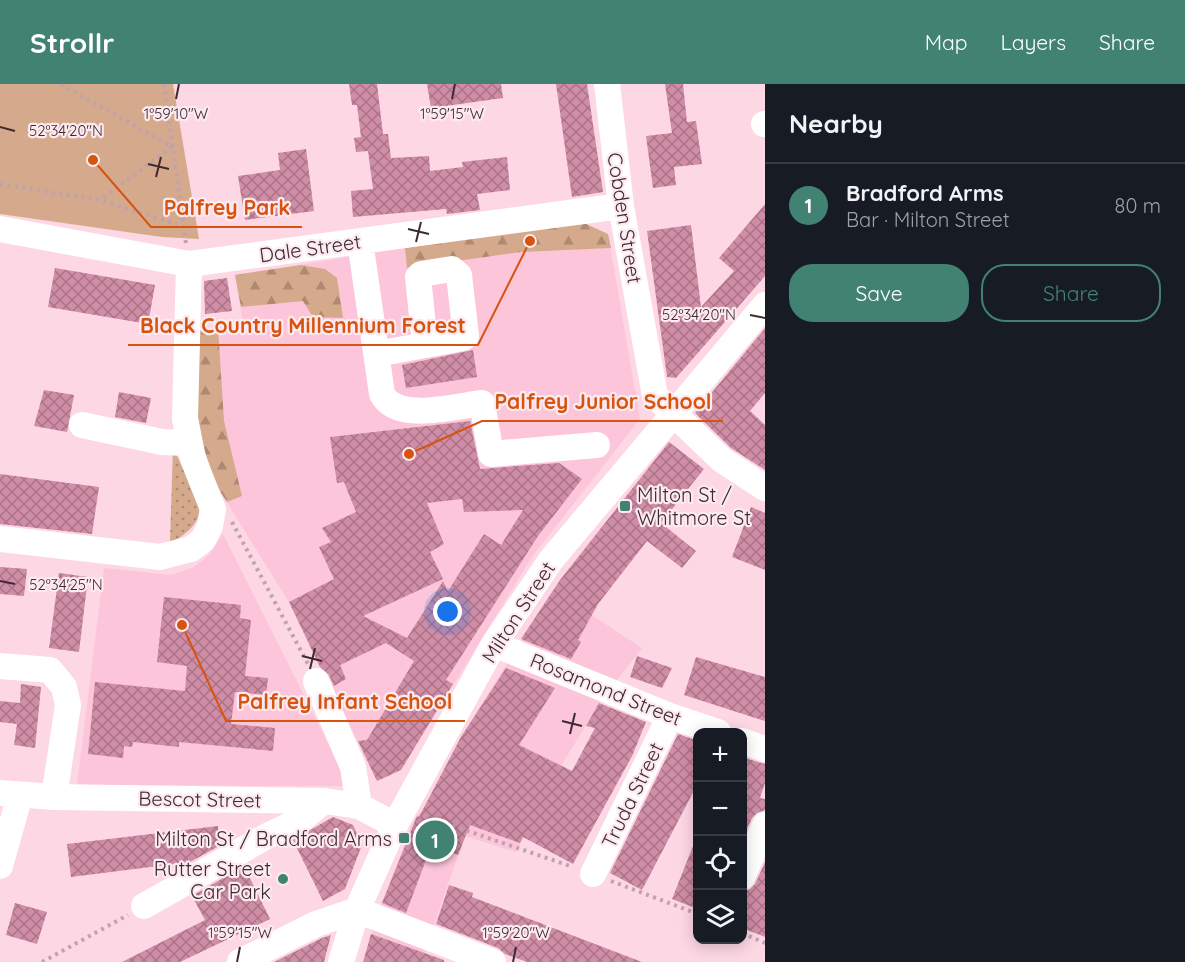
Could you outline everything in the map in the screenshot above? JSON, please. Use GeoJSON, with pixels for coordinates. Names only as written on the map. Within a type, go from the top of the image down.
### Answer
{"type":"FeatureCollection","features":[{"type":"Feature","properties":{"kind":"street","name":"Cobden Street"},"geometry":{"type":"LineString","coordinates":[[607,84],[621,206],[655,396],[722,460],[765,488]]}},
{"type":"Feature","properties":{"kind":"street","name":"Dale Street"},"geometry":{"type":"LineString","coordinates":[[0,229],[189,264],[621,206]]}},
{"type":"Feature","properties":{"kind":"street"},"geometry":{"type":"LineString","coordinates":[[360,241],[382,394],[396,409],[410,411],[482,403],[491,454],[597,445]]}},
{"type":"Feature","properties":{"kind":"street"},"geometry":{"type":"LineString","coordinates":[[0,539],[160,557],[191,549],[203,540],[212,517],[189,443],[185,418],[189,264]]}},
{"type":"Feature","properties":{"kind":"street","name":"Milton Street"},"geometry":{"type":"LineString","coordinates":[[341,962],[357,910],[399,817],[495,644],[550,560],[765,305]]}},
{"type":"Feature","properties":{"kind":"street"},"geometry":{"type":"LineString","coordinates":[[377,354],[425,345]]}},
{"type":"Feature","properties":{"kind":"street"},"geometry":{"type":"LineString","coordinates":[[82,425],[162,442],[189,443]]}},
{"type":"Feature","properties":{"kind":"street","name":"Rosamond Street"},"geometry":{"type":"LineString","coordinates":[[495,644],[670,716],[706,728]]}},
{"type":"Feature","properties":{"kind":"street"},"geometry":{"type":"LineString","coordinates":[[0,666],[50,670],[64,687],[68,705],[54,797]]}},
{"type":"Feature","properties":{"kind":"street"},"geometry":{"type":"LineString","coordinates":[[316,681],[353,767],[359,806]]}},
{"type":"Feature","properties":{"kind":"street","name":"Truda Street"},"geometry":{"type":"LineString","coordinates":[[593,874],[670,716]]}},
{"type":"Feature","properties":{"kind":"street"},"geometry":{"type":"LineString","coordinates":[[747,743],[765,749]]}},
{"type":"Feature","properties":{"kind":"street"},"geometry":{"type":"LineString","coordinates":[[0,866],[10,794]]}},
{"type":"Feature","properties":{"kind":"street","name":"Bescot Street"},"geometry":{"type":"LineString","coordinates":[[10,794],[54,797],[324,801],[359,806],[399,817]]}},
{"type":"Feature","properties":{"kind":"street"},"geometry":{"type":"LineString","coordinates":[[144,906],[260,844],[299,821],[324,801]]}},
{"type":"Feature","properties":{"kind":"street"},"geometry":{"type":"LineString","coordinates":[[747,866],[765,825]]}},
{"type":"Feature","properties":{"kind":"street"},"geometry":{"type":"LineString","coordinates":[[240,962],[298,923],[357,910],[494,962]]}},
{"type":"Feature","properties":{"kind":"path"},"geometry":{"type":"LineString","coordinates":[[61,84],[172,147]]}},
{"type":"Feature","properties":{"kind":"path"},"geometry":{"type":"LineString","coordinates":[[164,84],[189,264]]}},
{"type":"Feature","properties":{"kind":"path"},"geometry":{"type":"LineString","coordinates":[[100,200],[172,147]]}},
{"type":"Feature","properties":{"kind":"path"},"geometry":{"type":"LineString","coordinates":[[0,184],[100,200],[182,226]]}},
{"type":"Feature","properties":{"kind":"path"},"geometry":{"type":"LineString","coordinates":[[212,517],[227,513],[316,681]]}},
{"type":"Feature","properties":{"kind":"path"},"geometry":{"type":"LineString","coordinates":[[399,817],[593,874],[693,912]]}},
{"type":"Feature","properties":{"kind":"path"},"geometry":{"type":"LineString","coordinates":[[42,962],[144,906]]}},
{"type":"Feature","properties":{"kind":"path"},"geometry":{"type":"LineString","coordinates":[[747,935],[765,943]]}},
{"type":"Feature","properties":{"kind":"shaded area"},"geometry":{"type":"Polygon","coordinates":[[[608,234],[640,419],[532,557],[401,770],[377,781],[289,602],[216,485],[198,331],[243,324],[235,275],[405,248],[608,234]]]}},
{"type":"Feature","properties":{"kind":"shaded area"},"geometry":{"type":"Polygon","coordinates":[[[223,534],[348,783],[343,786],[77,785],[104,568],[172,575],[194,567],[208,556],[223,534]]]}},
{"type":"Feature","properties":{"kind":"shaded area"},"geometry":{"type":"Polygon","coordinates":[[[553,590],[642,648],[600,702],[561,766],[516,852],[465,836],[421,962],[363,962],[380,907],[416,816],[423,809],[461,737],[553,590]]]}},
{"type":"Feature","properties":{"kind":"green space"},"geometry":{"type":"Polygon","coordinates":[[[0,84],[173,84],[199,239],[162,237],[0,214],[0,84]]]}},
{"type":"Feature","properties":{"kind":"green space"},"geometry":{"type":"Polygon","coordinates":[[[582,222],[608,234],[611,248],[521,252],[407,268],[405,248],[582,222]]]}},
{"type":"Feature","properties":{"kind":"green space"},"geometry":{"type":"Polygon","coordinates":[[[301,265],[325,269],[337,278],[343,318],[313,317],[303,301],[241,307],[235,275],[301,265]]]}},
{"type":"Feature","properties":{"kind":"green space"},"geometry":{"type":"Polygon","coordinates":[[[218,328],[224,421],[242,496],[227,502],[216,485],[196,424],[198,331],[218,328]]]}},
{"type":"Feature","properties":{"kind":"green space"},"geometry":{"type":"Polygon","coordinates":[[[173,448],[194,489],[199,511],[195,522],[186,533],[170,543],[173,448]]]}},
{"type":"Feature","properties":{"kind":"building"},"geometry":{"type":"Polygon","coordinates":[[[349,84],[377,84],[383,134],[388,134],[391,158],[429,156],[430,171],[463,167],[462,162],[507,157],[510,190],[477,194],[480,210],[447,214],[446,209],[353,217],[351,191],[373,189],[368,151],[356,152],[354,138],[361,137],[357,105],[352,105],[349,84]]]}},
{"type":"Feature","properties":{"kind":"building"},"geometry":{"type":"Polygon","coordinates":[[[427,84],[501,84],[503,98],[431,108],[427,84]]]}},
{"type":"Feature","properties":{"kind":"building"},"geometry":{"type":"Polygon","coordinates":[[[556,84],[587,84],[603,192],[572,197],[556,84]]]}},
{"type":"Feature","properties":{"kind":"building"},"geometry":{"type":"Polygon","coordinates":[[[665,84],[683,84],[687,122],[696,121],[702,164],[674,167],[676,185],[653,188],[646,136],[672,133],[665,84]]]}},
{"type":"Feature","properties":{"kind":"building"},"geometry":{"type":"Polygon","coordinates":[[[306,149],[314,211],[245,220],[238,176],[280,170],[278,153],[306,149]]]}},
{"type":"Feature","properties":{"kind":"building"},"geometry":{"type":"Polygon","coordinates":[[[765,204],[765,276],[676,378],[667,377],[647,231],[691,225],[701,307],[734,271],[719,258],[765,204]]]}},
{"type":"Feature","properties":{"kind":"building"},"geometry":{"type":"Polygon","coordinates":[[[55,268],[155,285],[148,324],[48,307],[55,268]]]}},
{"type":"Feature","properties":{"kind":"building"},"geometry":{"type":"Polygon","coordinates":[[[227,278],[232,311],[205,314],[204,281],[227,278]]]}},
{"type":"Feature","properties":{"kind":"building"},"geometry":{"type":"Polygon","coordinates":[[[765,328],[765,393],[750,411],[765,425],[765,470],[731,448],[695,413],[765,328]]]}},
{"type":"Feature","properties":{"kind":"building"},"geometry":{"type":"Polygon","coordinates":[[[473,350],[477,377],[406,388],[402,365],[473,350]]]}},
{"type":"Feature","properties":{"kind":"building"},"geometry":{"type":"Polygon","coordinates":[[[44,390],[74,395],[67,432],[34,426],[44,390]]]}},
{"type":"Feature","properties":{"kind":"building"},"geometry":{"type":"Polygon","coordinates":[[[119,392],[151,398],[146,423],[115,417],[119,392]]]}},
{"type":"Feature","properties":{"kind":"building"},"geometry":{"type":"Polygon","coordinates":[[[470,421],[480,469],[559,463],[582,479],[538,536],[446,680],[453,684],[401,770],[377,781],[358,741],[367,740],[414,661],[386,643],[340,665],[346,679],[334,686],[329,675],[320,667],[289,602],[334,579],[319,547],[331,542],[322,528],[356,512],[344,482],[337,483],[330,437],[470,421]],[[462,499],[427,503],[444,544],[430,552],[443,579],[363,616],[407,638],[443,581],[448,591],[484,534],[501,545],[523,510],[464,512],[462,499]]]}},
{"type":"Feature","properties":{"kind":"building"},"geometry":{"type":"Polygon","coordinates":[[[669,442],[704,469],[661,523],[696,551],[682,568],[647,541],[598,604],[578,640],[581,642],[571,659],[521,639],[560,580],[669,442]]]}},
{"type":"Feature","properties":{"kind":"building"},"geometry":{"type":"Polygon","coordinates":[[[0,474],[99,487],[92,534],[0,524],[0,474]]]}},
{"type":"Feature","properties":{"kind":"building"},"geometry":{"type":"Polygon","coordinates":[[[751,507],[765,513],[765,570],[732,557],[751,507]]]}},
{"type":"Feature","properties":{"kind":"building"},"geometry":{"type":"Polygon","coordinates":[[[0,567],[27,569],[24,596],[0,594],[0,567]]]}},
{"type":"Feature","properties":{"kind":"building"},"geometry":{"type":"Polygon","coordinates":[[[59,573],[88,577],[79,652],[49,648],[59,573]]]}},
{"type":"Feature","properties":{"kind":"building"},"geometry":{"type":"Polygon","coordinates":[[[164,597],[241,605],[240,618],[251,620],[245,676],[268,678],[266,695],[235,692],[231,724],[275,728],[273,751],[179,742],[179,747],[133,742],[132,747],[124,746],[123,758],[88,754],[95,682],[185,691],[187,666],[157,662],[164,597]]]}},
{"type":"Feature","properties":{"kind":"building"},"geometry":{"type":"Polygon","coordinates":[[[637,656],[672,668],[662,688],[630,677],[637,656]]]}},
{"type":"Feature","properties":{"kind":"building"},"geometry":{"type":"Polygon","coordinates":[[[696,657],[765,677],[765,721],[684,695],[696,657]]]}},
{"type":"Feature","properties":{"kind":"building"},"geometry":{"type":"Polygon","coordinates":[[[506,668],[555,688],[519,745],[572,771],[595,728],[586,726],[599,703],[646,722],[632,756],[573,864],[523,837],[520,843],[470,825],[458,855],[432,844],[406,913],[382,903],[417,816],[419,817],[461,737],[506,668]]]}},
{"type":"Feature","properties":{"kind":"building"},"geometry":{"type":"Polygon","coordinates":[[[21,684],[41,687],[35,748],[14,745],[17,724],[0,722],[0,701],[20,703],[21,684]]]}},
{"type":"Feature","properties":{"kind":"building"},"geometry":{"type":"Polygon","coordinates":[[[678,734],[693,739],[693,793],[642,890],[610,873],[678,734]]]}},
{"type":"Feature","properties":{"kind":"building"},"geometry":{"type":"Polygon","coordinates":[[[747,759],[765,764],[765,783],[760,798],[765,799],[765,810],[752,818],[747,828],[747,759]]]}},
{"type":"Feature","properties":{"kind":"building"},"geometry":{"type":"Polygon","coordinates":[[[333,817],[353,825],[362,845],[345,889],[323,901],[293,840],[333,817]]]}},
{"type":"Feature","properties":{"kind":"building"},"geometry":{"type":"Polygon","coordinates":[[[218,826],[219,846],[190,862],[71,877],[67,844],[218,826]]]}},
{"type":"Feature","properties":{"kind":"building"},"geometry":{"type":"Polygon","coordinates":[[[693,846],[693,907],[672,899],[693,846]]]}},
{"type":"Feature","properties":{"kind":"building"},"geometry":{"type":"Polygon","coordinates":[[[765,862],[765,937],[747,930],[747,890],[755,884],[765,862]]]}},
{"type":"Feature","properties":{"kind":"building"},"geometry":{"type":"Polygon","coordinates":[[[244,866],[270,919],[180,962],[122,962],[205,920],[192,896],[244,866]]]}},
{"type":"Feature","properties":{"kind":"building"},"geometry":{"type":"Polygon","coordinates":[[[449,885],[473,893],[472,897],[642,962],[527,962],[505,954],[498,948],[436,924],[449,885]]]}},
{"type":"Feature","properties":{"kind":"building"},"geometry":{"type":"Polygon","coordinates":[[[15,903],[47,912],[37,944],[6,935],[15,903]]]}},
{"type":"Feature","properties":{"kind":"building"},"geometry":{"type":"Polygon","coordinates":[[[371,934],[444,960],[444,962],[363,962],[371,934]]]}},
{"type":"Feature","properties":{"kind":"building"},"geometry":{"type":"Polygon","coordinates":[[[331,935],[324,962],[274,962],[322,938],[331,935]]]}},
{"type":"Feature","properties":{"kind":"place","name":"Palfrey Park"},"geometry":{"type":"Point","coordinates":[93,160]}},
{"type":"Feature","properties":{"kind":"place","name":"Black Country Millennium Forest"},"geometry":{"type":"Point","coordinates":[530,241]}},
{"type":"Feature","properties":{"kind":"place","name":"Palfrey Junior School"},"geometry":{"type":"Point","coordinates":[409,454]}},
{"type":"Feature","properties":{"kind":"place","name":"Milton St / Whitmore St"},"geometry":{"type":"Point","coordinates":[625,506]}},
{"type":"Feature","properties":{"kind":"place","name":"Palfrey Infant School"},"geometry":{"type":"Point","coordinates":[182,625]}},
{"type":"Feature","properties":{"kind":"place","name":"Milton St / Bradford Arms"},"geometry":{"type":"Point","coordinates":[404,838]}},
{"type":"Feature","properties":{"kind":"place","name":"Bradford Arms"},"geometry":{"type":"Point","coordinates":[435,840]}},
{"type":"Feature","properties":{"kind":"place","name":"Rutter Street Car Park"},"geometry":{"type":"Point","coordinates":[283,879]}}]}
